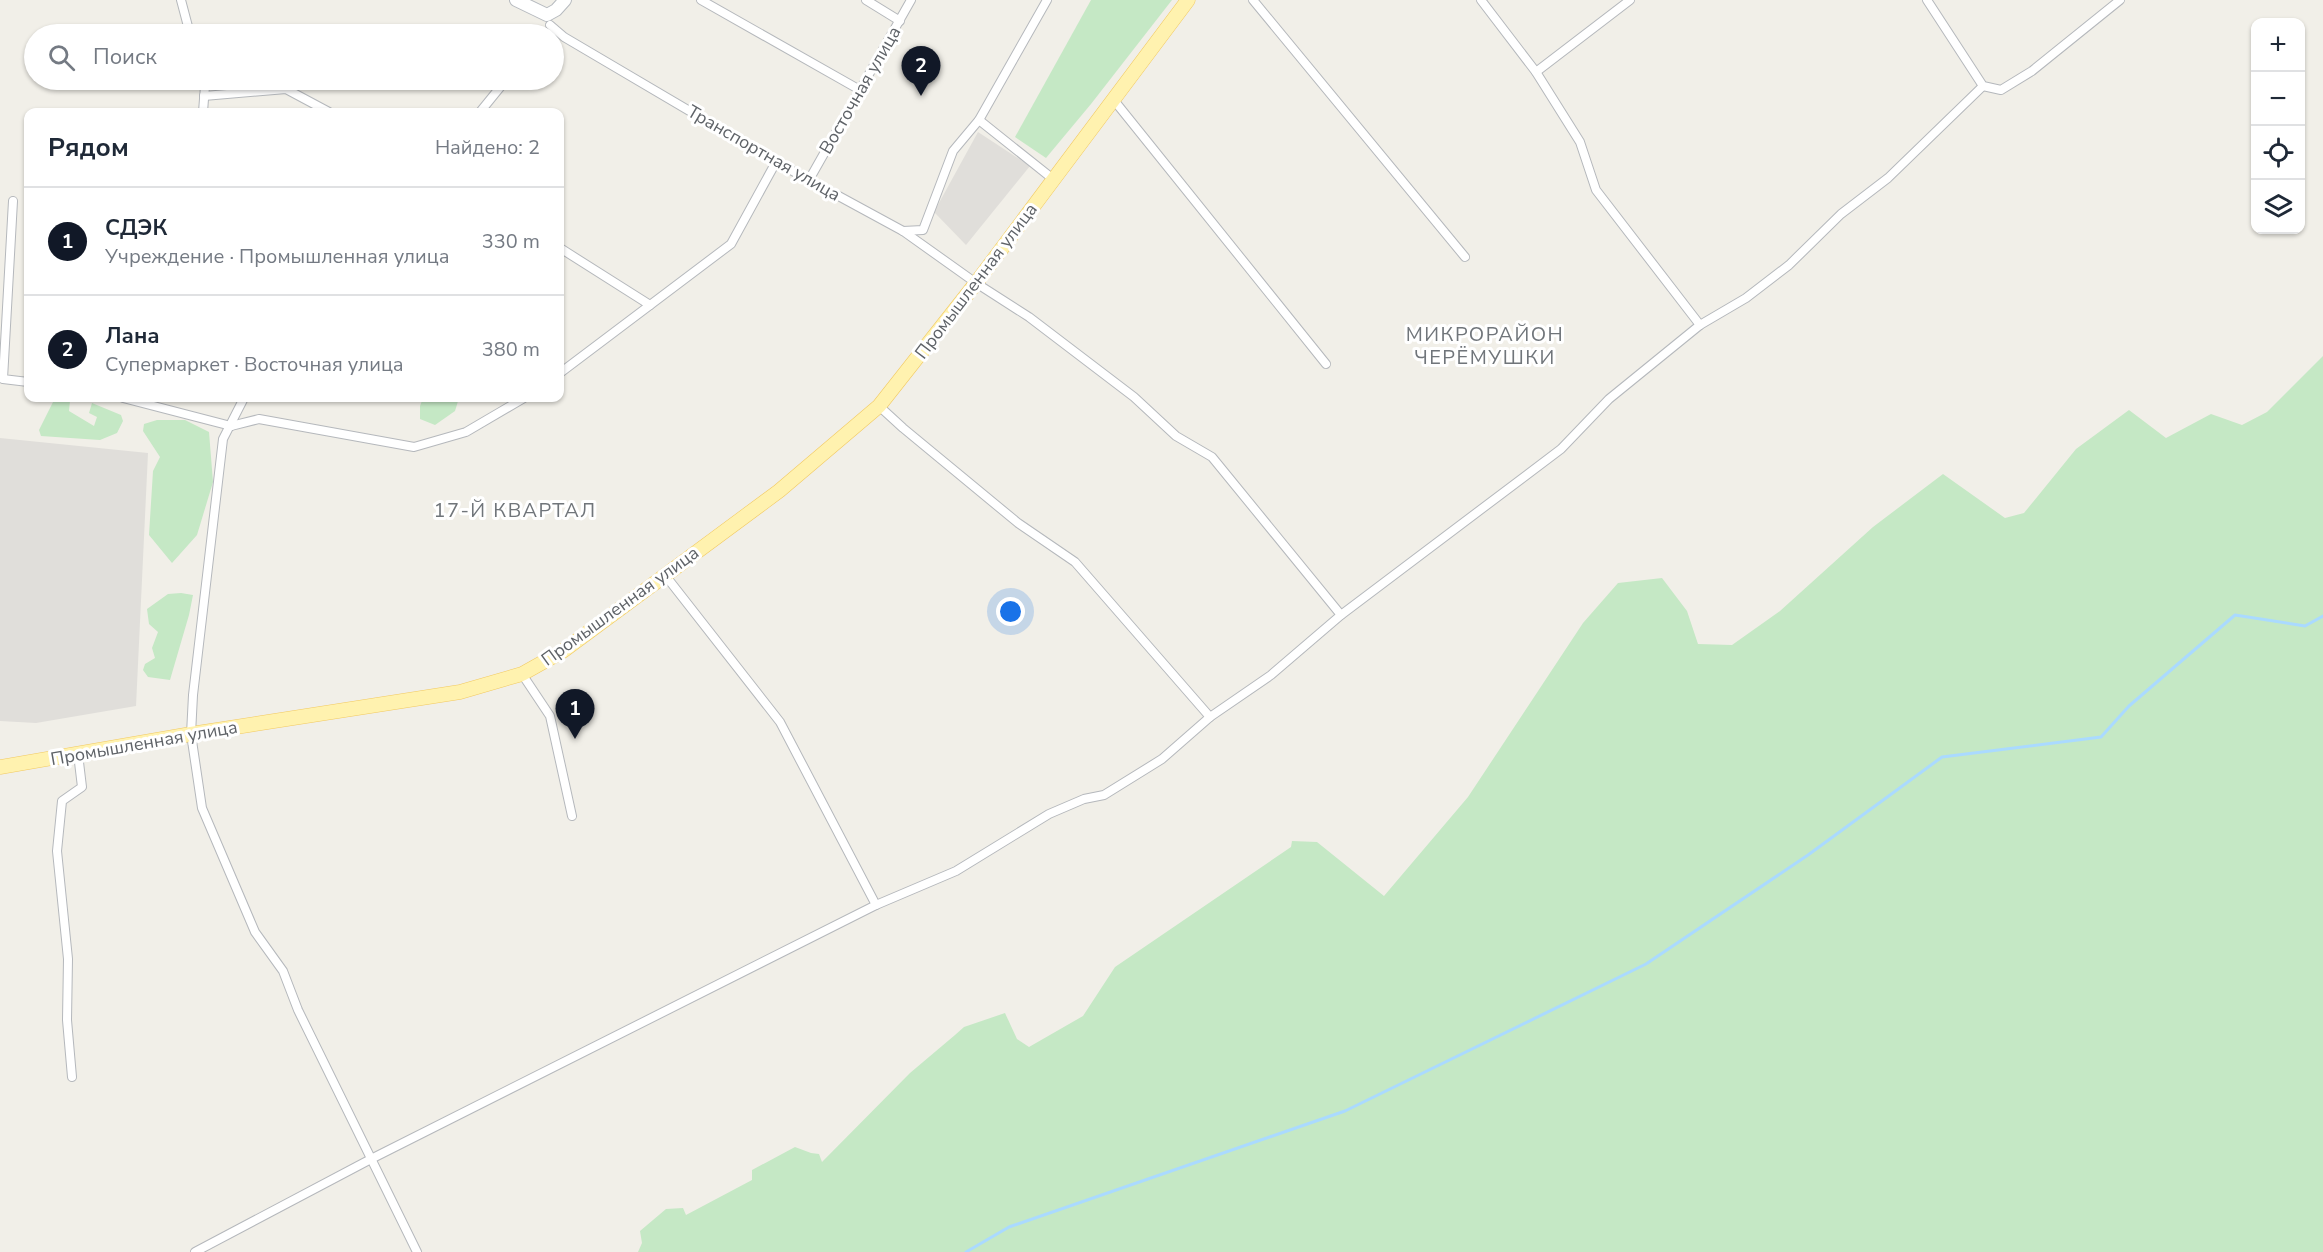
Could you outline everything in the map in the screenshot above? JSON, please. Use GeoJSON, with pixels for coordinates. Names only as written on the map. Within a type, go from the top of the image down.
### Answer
{"type":"FeatureCollection","features":[{"type":"Feature","properties":{"kind":"main road","name":"Промышленная улица"},"geometry":{"type":"LineString","coordinates":[[0,767],[460,692],[522,674],[575,643],[779,491],[879,406],[976,283],[1188,0]]}},
{"type":"Feature","properties":{"kind":"street"},"geometry":{"type":"LineString","coordinates":[[180,0],[187,24]]}},
{"type":"Feature","properties":{"kind":"street","name":"Транспортная улица"},"geometry":{"type":"LineString","coordinates":[[516,0],[553,24]]}},
{"type":"Feature","properties":{"kind":"street"},"geometry":{"type":"LineString","coordinates":[[547,24],[565,0]]}},
{"type":"Feature","properties":{"kind":"street"},"geometry":{"type":"LineString","coordinates":[[701,0],[860,90]]}},
{"type":"Feature","properties":{"kind":"street"},"geometry":{"type":"LineString","coordinates":[[866,0],[900,21]]}},
{"type":"Feature","properties":{"kind":"street","name":"Восточная улица"},"geometry":{"type":"LineString","coordinates":[[809,180],[911,0]]}},
{"type":"Feature","properties":{"kind":"street"},"geometry":{"type":"LineString","coordinates":[[903,231],[923,230],[953,151],[979,120],[1047,0]]}},
{"type":"Feature","properties":{"kind":"street"},"geometry":{"type":"LineString","coordinates":[[1253,0],[1465,257]]}},
{"type":"Feature","properties":{"kind":"street"},"geometry":{"type":"LineString","coordinates":[[1481,0],[1536,72],[1580,142],[1596,190],[1700,325]]}},
{"type":"Feature","properties":{"kind":"street"},"geometry":{"type":"LineString","coordinates":[[1536,72],[1630,0]]}},
{"type":"Feature","properties":{"kind":"street"},"geometry":{"type":"LineString","coordinates":[[1927,0],[1983,86],[2001,90],[2032,71],[2120,0]]}},
{"type":"Feature","properties":{"kind":"street","name":"Транспортная улица"},"geometry":{"type":"LineString","coordinates":[[564,37],[776,162],[903,231],[976,283],[1029,316],[1126,390],[1176,436],[1212,457],[1341,615]]}},
{"type":"Feature","properties":{"kind":"street"},"geometry":{"type":"LineString","coordinates":[[195,1252],[371,1158],[876,905],[956,871],[1049,814],[1084,799],[1104,795],[1162,759],[1210,717],[1271,675],[1341,615],[1561,449],[1610,399],[1700,325],[1746,298],[1789,266],[1841,214],[1888,178],[1983,86]]}},
{"type":"Feature","properties":{"kind":"street"},"geometry":{"type":"LineString","coordinates":[[203,108],[204,90]]}},
{"type":"Feature","properties":{"kind":"street"},"geometry":{"type":"LineString","coordinates":[[204,96],[274,90]]}},
{"type":"Feature","properties":{"kind":"street"},"geometry":{"type":"LineString","coordinates":[[288,90],[322,108]]}},
{"type":"Feature","properties":{"kind":"street"},"geometry":{"type":"LineString","coordinates":[[483,108],[498,90]]}},
{"type":"Feature","properties":{"kind":"street"},"geometry":{"type":"LineString","coordinates":[[1113,99],[1326,364]]}},
{"type":"Feature","properties":{"kind":"street"},"geometry":{"type":"LineString","coordinates":[[979,120],[1053,179]]}},
{"type":"Feature","properties":{"kind":"street"},"geometry":{"type":"LineString","coordinates":[[564,370],[731,244],[776,162]]}},
{"type":"Feature","properties":{"kind":"street"},"geometry":{"type":"LineString","coordinates":[[12,201],[3,379],[24,382]]}},
{"type":"Feature","properties":{"kind":"street"},"geometry":{"type":"LineString","coordinates":[[564,250],[650,304]]}},
{"type":"Feature","properties":{"kind":"street"},"geometry":{"type":"LineString","coordinates":[[138,402],[231,426],[259,418],[414,447],[466,432],[517,402]]}},
{"type":"Feature","properties":{"kind":"street"},"geometry":{"type":"LineString","coordinates":[[242,402],[223,439],[193,695],[192,734],[202,808],[255,932],[283,971],[298,1010],[417,1252]]}},
{"type":"Feature","properties":{"kind":"street"},"geometry":{"type":"LineString","coordinates":[[879,406],[1018,523],[1075,562],[1210,717]]}},
{"type":"Feature","properties":{"kind":"street"},"geometry":{"type":"LineString","coordinates":[[665,575],[780,722],[876,905]]}},
{"type":"Feature","properties":{"kind":"street"},"geometry":{"type":"LineString","coordinates":[[522,674],[550,716],[572,816]]}},
{"type":"Feature","properties":{"kind":"street"},"geometry":{"type":"LineString","coordinates":[[72,1077],[67,1020],[68,960],[57,851],[62,801],[82,786],[78,754]]}},
{"type":"Feature","properties":{"kind":"shaded area"},"geometry":{"type":"Polygon","coordinates":[[[978,132],[1030,166],[966,245],[934,212],[978,132]]]}},
{"type":"Feature","properties":{"kind":"shaded area"},"geometry":{"type":"Polygon","coordinates":[[[0,438],[148,453],[136,706],[36,723],[0,721],[0,438]]]}},
{"type":"Feature","properties":{"kind":"green space"},"geometry":{"type":"Polygon","coordinates":[[[1091,0],[1172,0],[1046,158],[1015,137],[1091,0]]]}},
{"type":"Feature","properties":{"kind":"green space"},"geometry":{"type":"Polygon","coordinates":[[[2323,356],[2323,1252],[638,1252],[642,1243],[640,1231],[666,1209],[683,1208],[686,1215],[752,1180],[752,1170],[795,1147],[819,1154],[822,1162],[910,1073],[964,1027],[1005,1013],[1017,1039],[1029,1047],[1083,1016],[1115,967],[1291,847],[1292,841],[1317,842],[1384,896],[1468,797],[1583,623],[1618,583],[1662,578],[1687,611],[1698,644],[1732,645],[1780,611],[1873,527],[1943,474],[2005,518],[2024,513],[2076,449],[2129,410],[2166,438],[2211,414],[2242,425],[2267,412],[2323,356]]]}},
{"type":"Feature","properties":{"kind":"green space"},"geometry":{"type":"Polygon","coordinates":[[[53,402],[70,402],[69,411],[94,426],[97,417],[89,413],[92,403],[121,415],[123,421],[117,433],[100,440],[41,436],[39,430],[53,402]]]}},
{"type":"Feature","properties":{"kind":"green space"},"geometry":{"type":"Polygon","coordinates":[[[422,402],[458,402],[455,411],[435,425],[420,419],[422,402]]]}},
{"type":"Feature","properties":{"kind":"green space"},"geometry":{"type":"Polygon","coordinates":[[[157,420],[185,420],[209,432],[213,482],[197,535],[172,563],[149,535],[153,471],[160,457],[143,431],[144,424],[157,420]]]}},
{"type":"Feature","properties":{"kind":"green space"},"geometry":{"type":"Polygon","coordinates":[[[168,594],[193,595],[170,680],[148,677],[143,670],[145,664],[155,658],[152,648],[158,632],[149,624],[147,609],[168,594]]]}},
{"type":"Feature","properties":{"kind":"waterway"},"geometry":{"type":"LineString","coordinates":[[966,1252],[1009,1227],[1345,1111],[1646,964],[1808,855],[1942,757],[2101,737],[2129,706],[2235,615],[2305,626],[2323,616]]}},
{"type":"Feature","properties":{"kind":"place","name":"Лана"},"geometry":{"type":"Point","coordinates":[921,96]}},
{"type":"Feature","properties":{"kind":"place","name":"СДЭК"},"geometry":{"type":"Point","coordinates":[575,739]}},
{"type":"Feature","properties":{"kind":"district","name":"МИКРОРАЙОН ЧЕРЁМУШКИ"},"geometry":{"type":"Point","coordinates":[1485,346]}},
{"type":"Feature","properties":{"kind":"district","name":"17-Й КВАРТАЛ"},"geometry":{"type":"Point","coordinates":[515,510]}}]}
